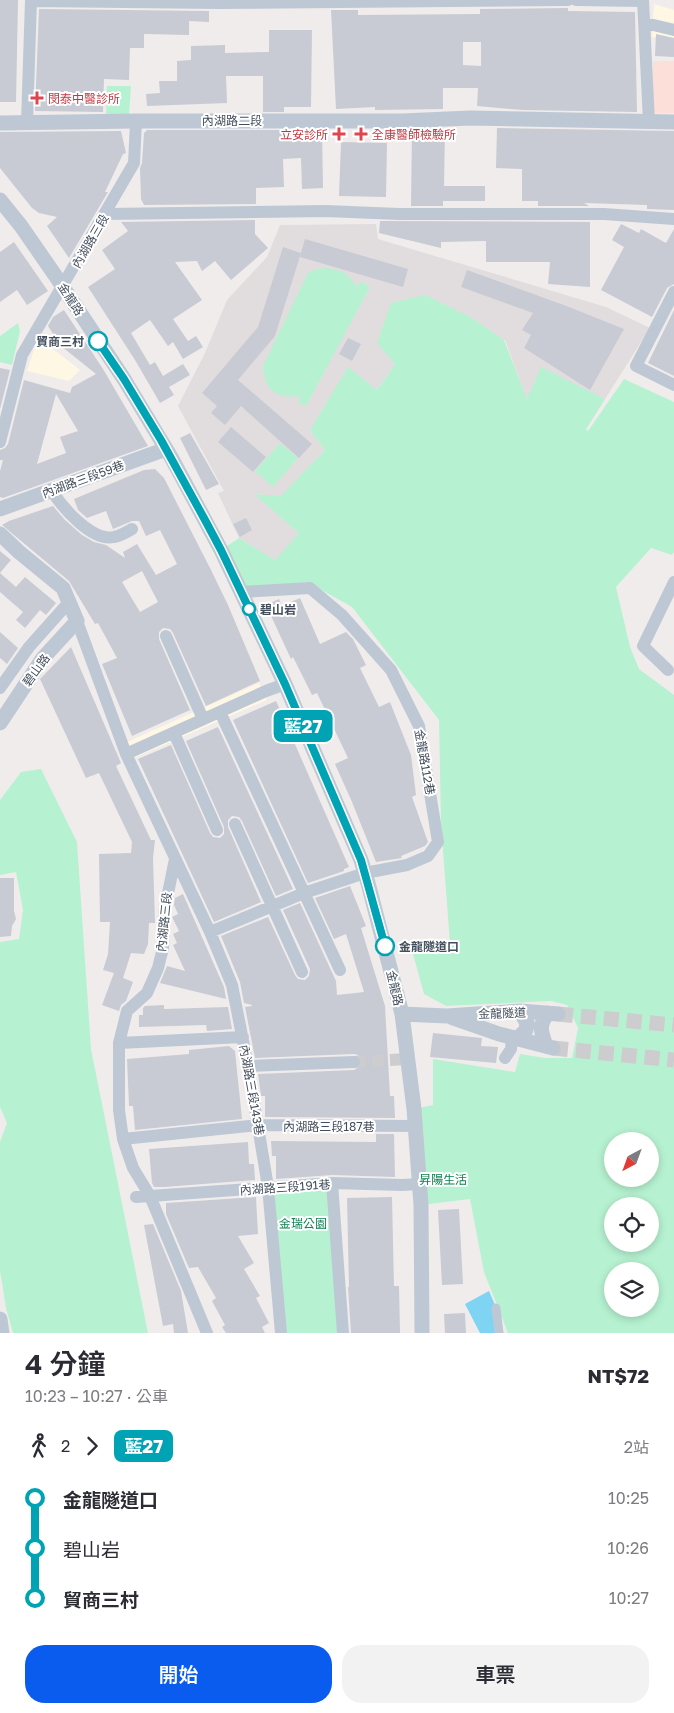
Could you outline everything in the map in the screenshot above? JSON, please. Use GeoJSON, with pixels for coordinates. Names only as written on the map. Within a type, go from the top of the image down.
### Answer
{"type":"FeatureCollection","features":[{"type":"Feature","properties":{"kind":"street"},"geometry":{"type":"LineString","coordinates":[[27,122],[31,0],[392,3],[568,0]]}},
{"type":"Feature","properties":{"kind":"street"},"geometry":{"type":"LineString","coordinates":[[576,0],[643,1],[649,122]]}},
{"type":"Feature","properties":{"kind":"street"},"geometry":{"type":"LineString","coordinates":[[645,23],[674,30]]}},
{"type":"Feature","properties":{"kind":"street","name":"內湖路二段"},"geometry":{"type":"LineString","coordinates":[[0,123],[402,121],[470,118],[674,122]]}},
{"type":"Feature","properties":{"kind":"street","name":"內湖路三段"},"geometry":{"type":"LineString","coordinates":[[0,442],[22,355],[63,288],[134,163],[136,121]]}},
{"type":"Feature","properties":{"kind":"street","name":"金龍路"},"geometry":{"type":"LineString","coordinates":[[0,200],[21,226],[124,379],[166,449],[221,550],[285,684],[365,873],[402,1014],[420,1184],[422,1333]]}},
{"type":"Feature","properties":{"kind":"street"},"geometry":{"type":"LineString","coordinates":[[105,214],[288,210],[399,214],[604,214],[674,219]]}},
{"type":"Feature","properties":{"kind":"street"},"geometry":{"type":"LineString","coordinates":[[674,292],[636,366],[674,385]]}},
{"type":"Feature","properties":{"kind":"street","name":"內湖路三段59巷"},"geometry":{"type":"LineString","coordinates":[[0,509],[166,449]]}},
{"type":"Feature","properties":{"kind":"street"},"geometry":{"type":"LineString","coordinates":[[52,491],[62,506],[75,519],[98,534],[112,538],[132,529]]}},
{"type":"Feature","properties":{"kind":"street"},"geometry":{"type":"LineString","coordinates":[[0,534],[63,588],[70,601],[126,754],[175,859]]}},
{"type":"Feature","properties":{"kind":"street"},"geometry":{"type":"LineString","coordinates":[[668,670],[643,646],[674,582]]}},
{"type":"Feature","properties":{"kind":"street","name":"金龍路112巷"},"geometry":{"type":"LineString","coordinates":[[210,932],[304,893],[365,873],[407,865],[428,856],[438,842],[419,726],[391,670],[342,615],[310,588],[241,592]]}},
{"type":"Feature","properties":{"kind":"street"},"geometry":{"type":"LineString","coordinates":[[0,688],[29,647],[70,601]]}},
{"type":"Feature","properties":{"kind":"street","name":"碧山路"},"geometry":{"type":"LineString","coordinates":[[0,723],[43,658],[77,621]]}},
{"type":"Feature","properties":{"kind":"street"},"geometry":{"type":"LineString","coordinates":[[166,636],[203,719]]}},
{"type":"Feature","properties":{"kind":"street"},"geometry":{"type":"LineString","coordinates":[[126,754],[285,684]]}},
{"type":"Feature","properties":{"kind":"street"},"geometry":{"type":"LineString","coordinates":[[220,712],[340,970]]}},
{"type":"Feature","properties":{"kind":"street"},"geometry":{"type":"LineString","coordinates":[[174,733],[217,830]]}},
{"type":"Feature","properties":{"kind":"street"},"geometry":{"type":"LineString","coordinates":[[235,824],[302,972]]}},
{"type":"Feature","properties":{"kind":"street","name":"內湖路三段"},"geometry":{"type":"LineString","coordinates":[[175,859],[164,913],[163,948],[158,968],[147,993],[127,1012],[119,1043],[119,1110],[123,1139],[133,1168],[150,1196],[207,1333]]}},
{"type":"Feature","properties":{"kind":"street","name":"內湖路三段143巷"},"geometry":{"type":"LineString","coordinates":[[175,859],[210,932],[232,984],[243,1037],[268,1187],[281,1333]]}},
{"type":"Feature","properties":{"kind":"street"},"geometry":{"type":"LineString","coordinates":[[504,1058],[515,1038],[526,1030],[527,1022],[520,1011]]}},
{"type":"Feature","properties":{"kind":"street","name":"金龍隧道"},"geometry":{"type":"LineString","coordinates":[[402,1014],[447,1016],[520,1011],[553,1013],[541,1022],[541,1031],[550,1047],[447,1016]]}},
{"type":"Feature","properties":{"kind":"street"},"geometry":{"type":"LineString","coordinates":[[119,1043],[243,1037]]}},
{"type":"Feature","properties":{"kind":"street"},"geometry":{"type":"LineString","coordinates":[[248,1066],[354,1062]]}},
{"type":"Feature","properties":{"kind":"street","name":"內湖路三段187巷"},"geometry":{"type":"LineString","coordinates":[[123,1139],[258,1125],[415,1126]]}},
{"type":"Feature","properties":{"kind":"street"},"geometry":{"type":"LineString","coordinates":[[332,1183],[343,1333]]}},
{"type":"Feature","properties":{"kind":"street","name":"內湖路三段191巷"},"geometry":{"type":"LineString","coordinates":[[136,1197],[332,1183],[420,1184]]}},
{"type":"Feature","properties":{"kind":"street"},"geometry":{"type":"LineString","coordinates":[[496,1308],[499,1333]]}},
{"type":"Feature","properties":{"kind":"street"},"geometry":{"type":"LineString","coordinates":[[0,1319],[2,1333]]}},
{"type":"Feature","properties":{"kind":"shaded area"},"geometry":{"type":"Polygon","coordinates":[[[654,4],[674,10],[674,39],[652,37],[654,4]]]}},
{"type":"Feature","properties":{"kind":"shaded area"},"geometry":{"type":"Polygon","coordinates":[[[653,61],[674,61],[674,113],[653,113],[653,61]]]}},
{"type":"Feature","properties":{"kind":"shaded area"},"geometry":{"type":"Polygon","coordinates":[[[376,224],[378,239],[606,307],[650,328],[586,429],[527,400],[505,340],[395,364],[377,390],[348,368],[325,450],[281,497],[255,494],[300,533],[275,561],[239,538],[218,493],[224,491],[178,406],[205,353],[227,300],[267,257],[280,225],[376,224]]]}},
{"type":"Feature","properties":{"kind":"shaded area"},"geometry":{"type":"Polygon","coordinates":[[[38,337],[80,370],[69,381],[27,371],[38,337]]]}},
{"type":"Feature","properties":{"kind":"shaded area"},"geometry":{"type":"Polygon","coordinates":[[[259,683],[267,700],[134,758],[127,742],[259,683]]]}},
{"type":"Feature","properties":{"kind":"green space"},"geometry":{"type":"Polygon","coordinates":[[[107,86],[131,86],[129,116],[106,116],[107,86]]]}},
{"type":"Feature","properties":{"kind":"green space"},"geometry":{"type":"Polygon","coordinates":[[[326,268],[344,273],[351,278],[357,287],[361,281],[370,287],[306,406],[298,402],[301,396],[286,396],[274,392],[266,382],[263,366],[308,273],[316,269],[326,268]]]}},
{"type":"Feature","properties":{"kind":"green space","name":"昇陽生活"},"geometry":{"type":"Polygon","coordinates":[[[425,295],[472,318],[504,340],[527,399],[541,367],[605,399],[586,429],[588,431],[624,379],[674,402],[674,552],[672,555],[651,548],[616,587],[630,647],[639,669],[674,695],[674,1333],[508,1333],[484,1272],[470,1199],[421,1205],[414,1109],[433,1105],[433,1059],[515,1072],[520,1054],[545,1058],[572,1058],[578,1028],[567,1005],[551,1001],[446,1006],[424,994],[413,954],[450,943],[441,825],[439,720],[352,607],[307,582],[241,592],[221,550],[239,538],[275,560],[299,533],[254,494],[281,496],[325,450],[310,430],[348,367],[377,390],[395,364],[377,343],[391,303],[425,295]]]}},
{"type":"Feature","properties":{"kind":"green space"},"geometry":{"type":"Polygon","coordinates":[[[18,323],[20,331],[12,365],[0,362],[0,336],[18,323]]]}},
{"type":"Feature","properties":{"kind":"green space"},"geometry":{"type":"Polygon","coordinates":[[[280,443],[298,458],[273,487],[255,471],[280,443]]]}},
{"type":"Feature","properties":{"kind":"green space"},"geometry":{"type":"Polygon","coordinates":[[[41,769],[77,842],[91,1049],[148,1333],[13,1333],[6,1308],[0,1270],[0,1142],[7,1123],[0,1107],[0,942],[19,939],[23,910],[16,872],[0,875],[0,800],[21,772],[41,769]]]}},
{"type":"Feature","properties":{"kind":"green space","name":"金瑞公園"},"geometry":{"type":"Polygon","coordinates":[[[332,1183],[343,1333],[281,1333],[268,1187],[332,1183]]]}},
{"type":"Feature","properties":{"kind":"water"},"geometry":{"type":"Polygon","coordinates":[[[489,1291],[495,1305],[495,1333],[480,1333],[465,1304],[489,1291]]]}},
{"type":"Feature","properties":{"kind":"building"},"geometry":{"type":"Polygon","coordinates":[[[0,0],[18,0],[16,102],[0,102],[0,0]]]}},
{"type":"Feature","properties":{"kind":"building"},"geometry":{"type":"Polygon","coordinates":[[[568,8],[568,11],[635,12],[637,112],[522,110],[477,106],[478,88],[443,88],[443,109],[375,110],[375,107],[336,109],[331,10],[358,10],[358,15],[480,14],[480,9],[568,8]],[[463,42],[463,65],[481,66],[481,42],[463,42]]]}},
{"type":"Feature","properties":{"kind":"building"},"geometry":{"type":"Polygon","coordinates":[[[39,9],[209,11],[209,22],[189,21],[189,35],[144,34],[144,48],[130,48],[129,80],[104,79],[103,112],[35,111],[39,9]]]}},
{"type":"Feature","properties":{"kind":"building"},"geometry":{"type":"Polygon","coordinates":[[[269,30],[312,30],[311,107],[284,107],[284,112],[263,112],[263,76],[226,76],[227,103],[147,106],[146,94],[160,93],[159,81],[177,81],[177,61],[191,60],[191,46],[225,45],[225,53],[269,52],[269,30]]]}},
{"type":"Feature","properties":{"kind":"building"},"geometry":{"type":"Polygon","coordinates":[[[656,34],[674,38],[674,57],[655,56],[656,34]]]}},
{"type":"Feature","properties":{"kind":"building"},"geometry":{"type":"Polygon","coordinates":[[[497,128],[674,131],[674,210],[647,209],[647,205],[584,203],[589,206],[538,206],[538,201],[522,201],[522,169],[496,168],[497,128]]]}},
{"type":"Feature","properties":{"kind":"building"},"geometry":{"type":"Polygon","coordinates":[[[147,130],[322,130],[323,188],[302,189],[301,158],[283,159],[284,187],[256,188],[256,204],[144,205],[141,199],[140,168],[144,133],[147,130]]]}},
{"type":"Feature","properties":{"kind":"building"},"geometry":{"type":"Polygon","coordinates":[[[412,130],[445,130],[444,186],[485,186],[485,201],[443,201],[443,206],[411,206],[412,130]]]}},
{"type":"Feature","properties":{"kind":"building"},"geometry":{"type":"Polygon","coordinates":[[[121,131],[126,153],[123,154],[105,192],[108,192],[69,258],[47,226],[57,217],[39,213],[32,208],[0,168],[0,132],[121,131]]]}},
{"type":"Feature","properties":{"kind":"building"},"geometry":{"type":"Polygon","coordinates":[[[341,142],[387,143],[386,197],[339,196],[341,142]]]}},
{"type":"Feature","properties":{"kind":"building"},"geometry":{"type":"Polygon","coordinates":[[[255,220],[255,234],[268,248],[231,280],[215,261],[202,271],[197,261],[175,262],[202,300],[173,319],[188,341],[196,336],[203,347],[183,359],[173,342],[168,346],[150,320],[131,333],[150,365],[155,362],[163,376],[183,364],[190,375],[169,387],[174,395],[160,403],[88,287],[115,269],[102,250],[128,231],[121,222],[255,220]]]}},
{"type":"Feature","properties":{"kind":"building"},"geometry":{"type":"Polygon","coordinates":[[[380,221],[590,222],[590,287],[548,284],[550,262],[486,262],[486,241],[441,242],[441,248],[379,233],[380,221]]]}},
{"type":"Feature","properties":{"kind":"building"},"geometry":{"type":"Polygon","coordinates":[[[621,224],[639,233],[641,229],[666,243],[674,229],[674,284],[667,288],[652,317],[601,290],[624,247],[612,240],[621,224]]]}},
{"type":"Feature","properties":{"kind":"building"},"geometry":{"type":"Polygon","coordinates":[[[305,239],[408,269],[403,287],[300,257],[305,239]]]}},
{"type":"Feature","properties":{"kind":"building","name":"貿商三村"},"geometry":{"type":"Polygon","coordinates":[[[14,242],[48,291],[27,305],[17,290],[0,302],[0,252],[14,242]]]}},
{"type":"Feature","properties":{"kind":"building"},"geometry":{"type":"Polygon","coordinates":[[[283,247],[301,253],[275,336],[238,380],[312,444],[299,458],[241,406],[225,425],[211,413],[217,406],[202,393],[258,327],[283,247]]]}},
{"type":"Feature","properties":{"kind":"building"},"geometry":{"type":"Polygon","coordinates":[[[467,270],[624,329],[590,390],[524,348],[531,335],[522,330],[533,313],[461,287],[467,270]]]}},
{"type":"Feature","properties":{"kind":"building"},"geometry":{"type":"Polygon","coordinates":[[[64,310],[103,369],[148,446],[3,498],[0,497],[0,471],[3,460],[0,460],[0,450],[8,444],[24,380],[70,393],[72,387],[96,374],[61,346],[48,326],[53,317],[64,310]],[[56,394],[37,464],[66,453],[60,437],[78,431],[56,394]]]}},
{"type":"Feature","properties":{"kind":"building"},"geometry":{"type":"Polygon","coordinates":[[[674,310],[674,376],[648,363],[674,310]]]}},
{"type":"Feature","properties":{"kind":"building"},"geometry":{"type":"Polygon","coordinates":[[[348,338],[361,344],[352,361],[339,354],[348,338]]]}},
{"type":"Feature","properties":{"kind":"building"},"geometry":{"type":"Polygon","coordinates":[[[0,368],[10,370],[0,409],[0,368]]]}},
{"type":"Feature","properties":{"kind":"building"},"geometry":{"type":"Polygon","coordinates":[[[231,427],[266,457],[253,472],[218,442],[231,427]]]}},
{"type":"Feature","properties":{"kind":"building"},"geometry":{"type":"Polygon","coordinates":[[[190,433],[219,484],[206,490],[180,438],[190,433]]]}},
{"type":"Feature","properties":{"kind":"building"},"geometry":{"type":"Polygon","coordinates":[[[155,469],[164,478],[228,605],[260,681],[206,706],[173,633],[170,629],[163,628],[159,632],[159,639],[190,710],[132,736],[102,664],[117,658],[98,623],[95,624],[69,581],[2,525],[53,506],[82,535],[94,542],[106,545],[125,558],[123,552],[137,544],[156,575],[177,564],[160,530],[146,536],[139,521],[132,521],[113,529],[106,511],[87,518],[78,510],[74,499],[144,470],[155,469]],[[142,571],[122,582],[140,612],[158,602],[142,571]]]}},
{"type":"Feature","properties":{"kind":"building"},"geometry":{"type":"Polygon","coordinates":[[[246,518],[252,530],[240,537],[233,524],[246,518]]]}},
{"type":"Feature","properties":{"kind":"building"},"geometry":{"type":"Polygon","coordinates":[[[0,551],[11,560],[0,573],[0,551]]]}},
{"type":"Feature","properties":{"kind":"building"},"geometry":{"type":"Polygon","coordinates":[[[0,573],[16,587],[25,577],[56,603],[46,615],[40,610],[25,628],[16,620],[23,612],[0,592],[0,573]]]}},
{"type":"Feature","properties":{"kind":"building"},"geometry":{"type":"Polygon","coordinates":[[[300,598],[320,644],[346,632],[353,639],[366,665],[360,668],[379,707],[390,702],[411,755],[416,795],[412,797],[428,842],[425,846],[401,856],[402,858],[376,862],[335,764],[348,758],[317,693],[312,695],[293,657],[291,659],[266,605],[279,599],[282,606],[300,598]]]}},
{"type":"Feature","properties":{"kind":"building"},"geometry":{"type":"Polygon","coordinates":[[[0,632],[18,648],[7,664],[0,658],[0,632]]]}},
{"type":"Feature","properties":{"kind":"building"},"geometry":{"type":"Polygon","coordinates":[[[71,647],[121,763],[116,766],[151,840],[155,840],[153,858],[155,923],[149,923],[148,944],[144,954],[131,953],[123,978],[133,982],[126,1001],[121,1005],[119,1011],[102,1005],[114,973],[103,970],[108,954],[110,922],[100,922],[99,854],[131,853],[132,842],[99,773],[86,778],[40,679],[71,647]]]}},
{"type":"Feature","properties":{"kind":"building"},"geometry":{"type":"Polygon","coordinates":[[[276,701],[349,867],[344,869],[344,871],[308,883],[233,720],[276,701]]]}},
{"type":"Feature","properties":{"kind":"building"},"geometry":{"type":"Polygon","coordinates":[[[218,727],[293,889],[276,896],[242,821],[239,817],[232,816],[228,820],[228,827],[261,902],[214,922],[138,759],[171,745],[210,833],[213,837],[220,838],[224,834],[224,827],[186,741],[218,727]]]}},
{"type":"Feature","properties":{"kind":"building"},"geometry":{"type":"Polygon","coordinates":[[[0,878],[14,878],[14,911],[16,919],[12,926],[11,936],[0,937],[0,878]]]}},
{"type":"Feature","properties":{"kind":"building"},"geometry":{"type":"Polygon","coordinates":[[[350,886],[366,926],[361,928],[385,1006],[390,1096],[394,1096],[395,1118],[265,1117],[265,1096],[261,1096],[258,1074],[354,1070],[361,1066],[362,1061],[358,1055],[354,1054],[255,1058],[245,1007],[252,1005],[244,1003],[240,982],[221,936],[268,917],[295,975],[298,979],[305,980],[309,976],[310,969],[283,910],[300,903],[336,981],[337,995],[364,992],[346,934],[334,939],[315,898],[350,886]]]}},
{"type":"Feature","properties":{"kind":"building"},"geometry":{"type":"Polygon","coordinates":[[[183,894],[224,987],[226,999],[160,983],[167,966],[185,971],[173,945],[177,943],[173,934],[179,931],[172,917],[178,914],[174,905],[175,898],[183,894]]]}},
{"type":"Feature","properties":{"kind":"building"},"geometry":{"type":"Polygon","coordinates":[[[164,1005],[164,1009],[228,1007],[232,1029],[207,1031],[206,1025],[139,1027],[139,1015],[143,1015],[143,1008],[145,1006],[164,1005]]]}},
{"type":"Feature","properties":{"kind":"building"},"geometry":{"type":"Polygon","coordinates":[[[433,1033],[482,1038],[481,1046],[498,1047],[496,1063],[430,1057],[433,1033]]]}},
{"type":"Feature","properties":{"kind":"building"},"geometry":{"type":"Polygon","coordinates":[[[229,1046],[235,1051],[242,1119],[135,1130],[133,1106],[129,1106],[127,1059],[189,1054],[189,1050],[229,1046]]]}},
{"type":"Feature","properties":{"kind":"building"},"geometry":{"type":"Polygon","coordinates":[[[376,1134],[394,1134],[395,1177],[332,1175],[276,1179],[276,1156],[272,1156],[271,1141],[376,1142],[376,1134]]]}},
{"type":"Feature","properties":{"kind":"building"},"geometry":{"type":"Polygon","coordinates":[[[248,1142],[249,1164],[254,1164],[255,1180],[164,1187],[154,1187],[152,1183],[149,1149],[248,1142]]]}},
{"type":"Feature","properties":{"kind":"building"},"geometry":{"type":"Polygon","coordinates":[[[256,1197],[258,1234],[238,1236],[254,1263],[244,1269],[260,1296],[256,1298],[269,1323],[262,1327],[265,1333],[226,1333],[222,1327],[225,1325],[212,1301],[216,1298],[198,1267],[189,1268],[166,1214],[166,1203],[256,1197]]]}},
{"type":"Feature","properties":{"kind":"building"},"geometry":{"type":"Polygon","coordinates":[[[392,1197],[394,1286],[399,1286],[400,1333],[351,1333],[348,1287],[347,1198],[392,1197]]]}},
{"type":"Feature","properties":{"kind":"building"},"geometry":{"type":"Polygon","coordinates":[[[459,1209],[463,1284],[442,1285],[438,1210],[459,1209]]]}},
{"type":"Feature","properties":{"kind":"building"},"geometry":{"type":"Polygon","coordinates":[[[153,1224],[181,1291],[188,1333],[174,1333],[173,1324],[163,1326],[144,1225],[153,1224]]]}},
{"type":"Feature","properties":{"kind":"building"},"geometry":{"type":"Polygon","coordinates":[[[465,1313],[466,1333],[445,1333],[444,1314],[465,1313]]]}},
{"type":"Feature","properties":{"kind":"tunnel"},"geometry":{"type":"LineString","coordinates":[[558,1014],[674,1025]]}},
{"type":"Feature","properties":{"kind":"tunnel"},"geometry":{"type":"LineString","coordinates":[[553,1048],[674,1060]]}},
{"type":"Feature","properties":{"kind":"tunnel"},"geometry":{"type":"LineString","coordinates":[[354,1062],[407,1059]]}},
{"type":"Feature","properties":{"kind":"bus line","name":"藍27"},"geometry":{"type":"LineString","coordinates":[[98,341],[124,379],[171,457],[221,550],[285,684],[361,860],[385,946]]}},
{"type":"Feature","properties":{"kind":"place","name":"閔泰中醫診所"},"geometry":{"type":"Point","coordinates":[37,98]}},
{"type":"Feature","properties":{"kind":"place","name":"立安診所"},"geometry":{"type":"Point","coordinates":[339,134]}},
{"type":"Feature","properties":{"kind":"place","name":"全康醫師檢驗所"},"geometry":{"type":"Point","coordinates":[361,134]}},
{"type":"Feature","properties":{"kind":"place","name":"貿商三村"},"geometry":{"type":"Point","coordinates":[98,341]}},
{"type":"Feature","properties":{"kind":"place","name":"碧山岩"},"geometry":{"type":"Point","coordinates":[249,609]}},
{"type":"Feature","properties":{"kind":"place","name":"金龍隧道口"},"geometry":{"type":"Point","coordinates":[385,946]}}]}
